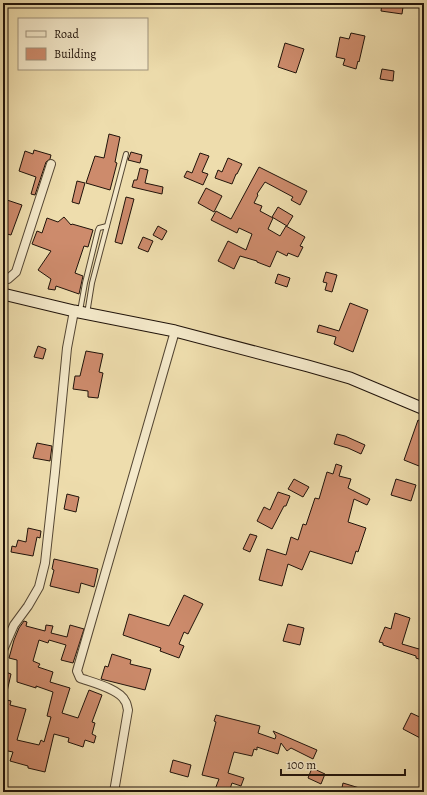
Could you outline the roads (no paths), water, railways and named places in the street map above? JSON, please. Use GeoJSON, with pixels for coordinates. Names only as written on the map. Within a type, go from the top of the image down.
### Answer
{"type":"FeatureCollection","features":[{"type":"Feature","properties":{"kind":"main road"},"geometry":{"type":"LineString","coordinates":[[3,294],[80,313],[175,331],[308,366],[350,378],[424,409]]}},
{"type":"Feature","properties":{"kind":"street"},"geometry":{"type":"LineString","coordinates":[[3,279],[8,278],[16,272],[51,164]]}},
{"type":"Feature","properties":{"kind":"street"},"geometry":{"type":"LineString","coordinates":[[3,650],[14,625],[28,606],[38,587],[45,563],[67,348],[80,313]]}},
{"type":"Feature","properties":{"kind":"street"},"geometry":{"type":"LineString","coordinates":[[114,792],[128,710],[125,700],[109,689],[80,678],[77,671],[175,331]]}},
{"type":"Feature","properties":{"kind":"lane"},"geometry":{"type":"LineString","coordinates":[[80,313],[92,283],[126,154]]}},
{"type":"Feature","properties":{"kind":"lane"},"geometry":{"type":"LineString","coordinates":[[80,313],[85,282],[98,230],[103,226],[107,226]]}}]}
